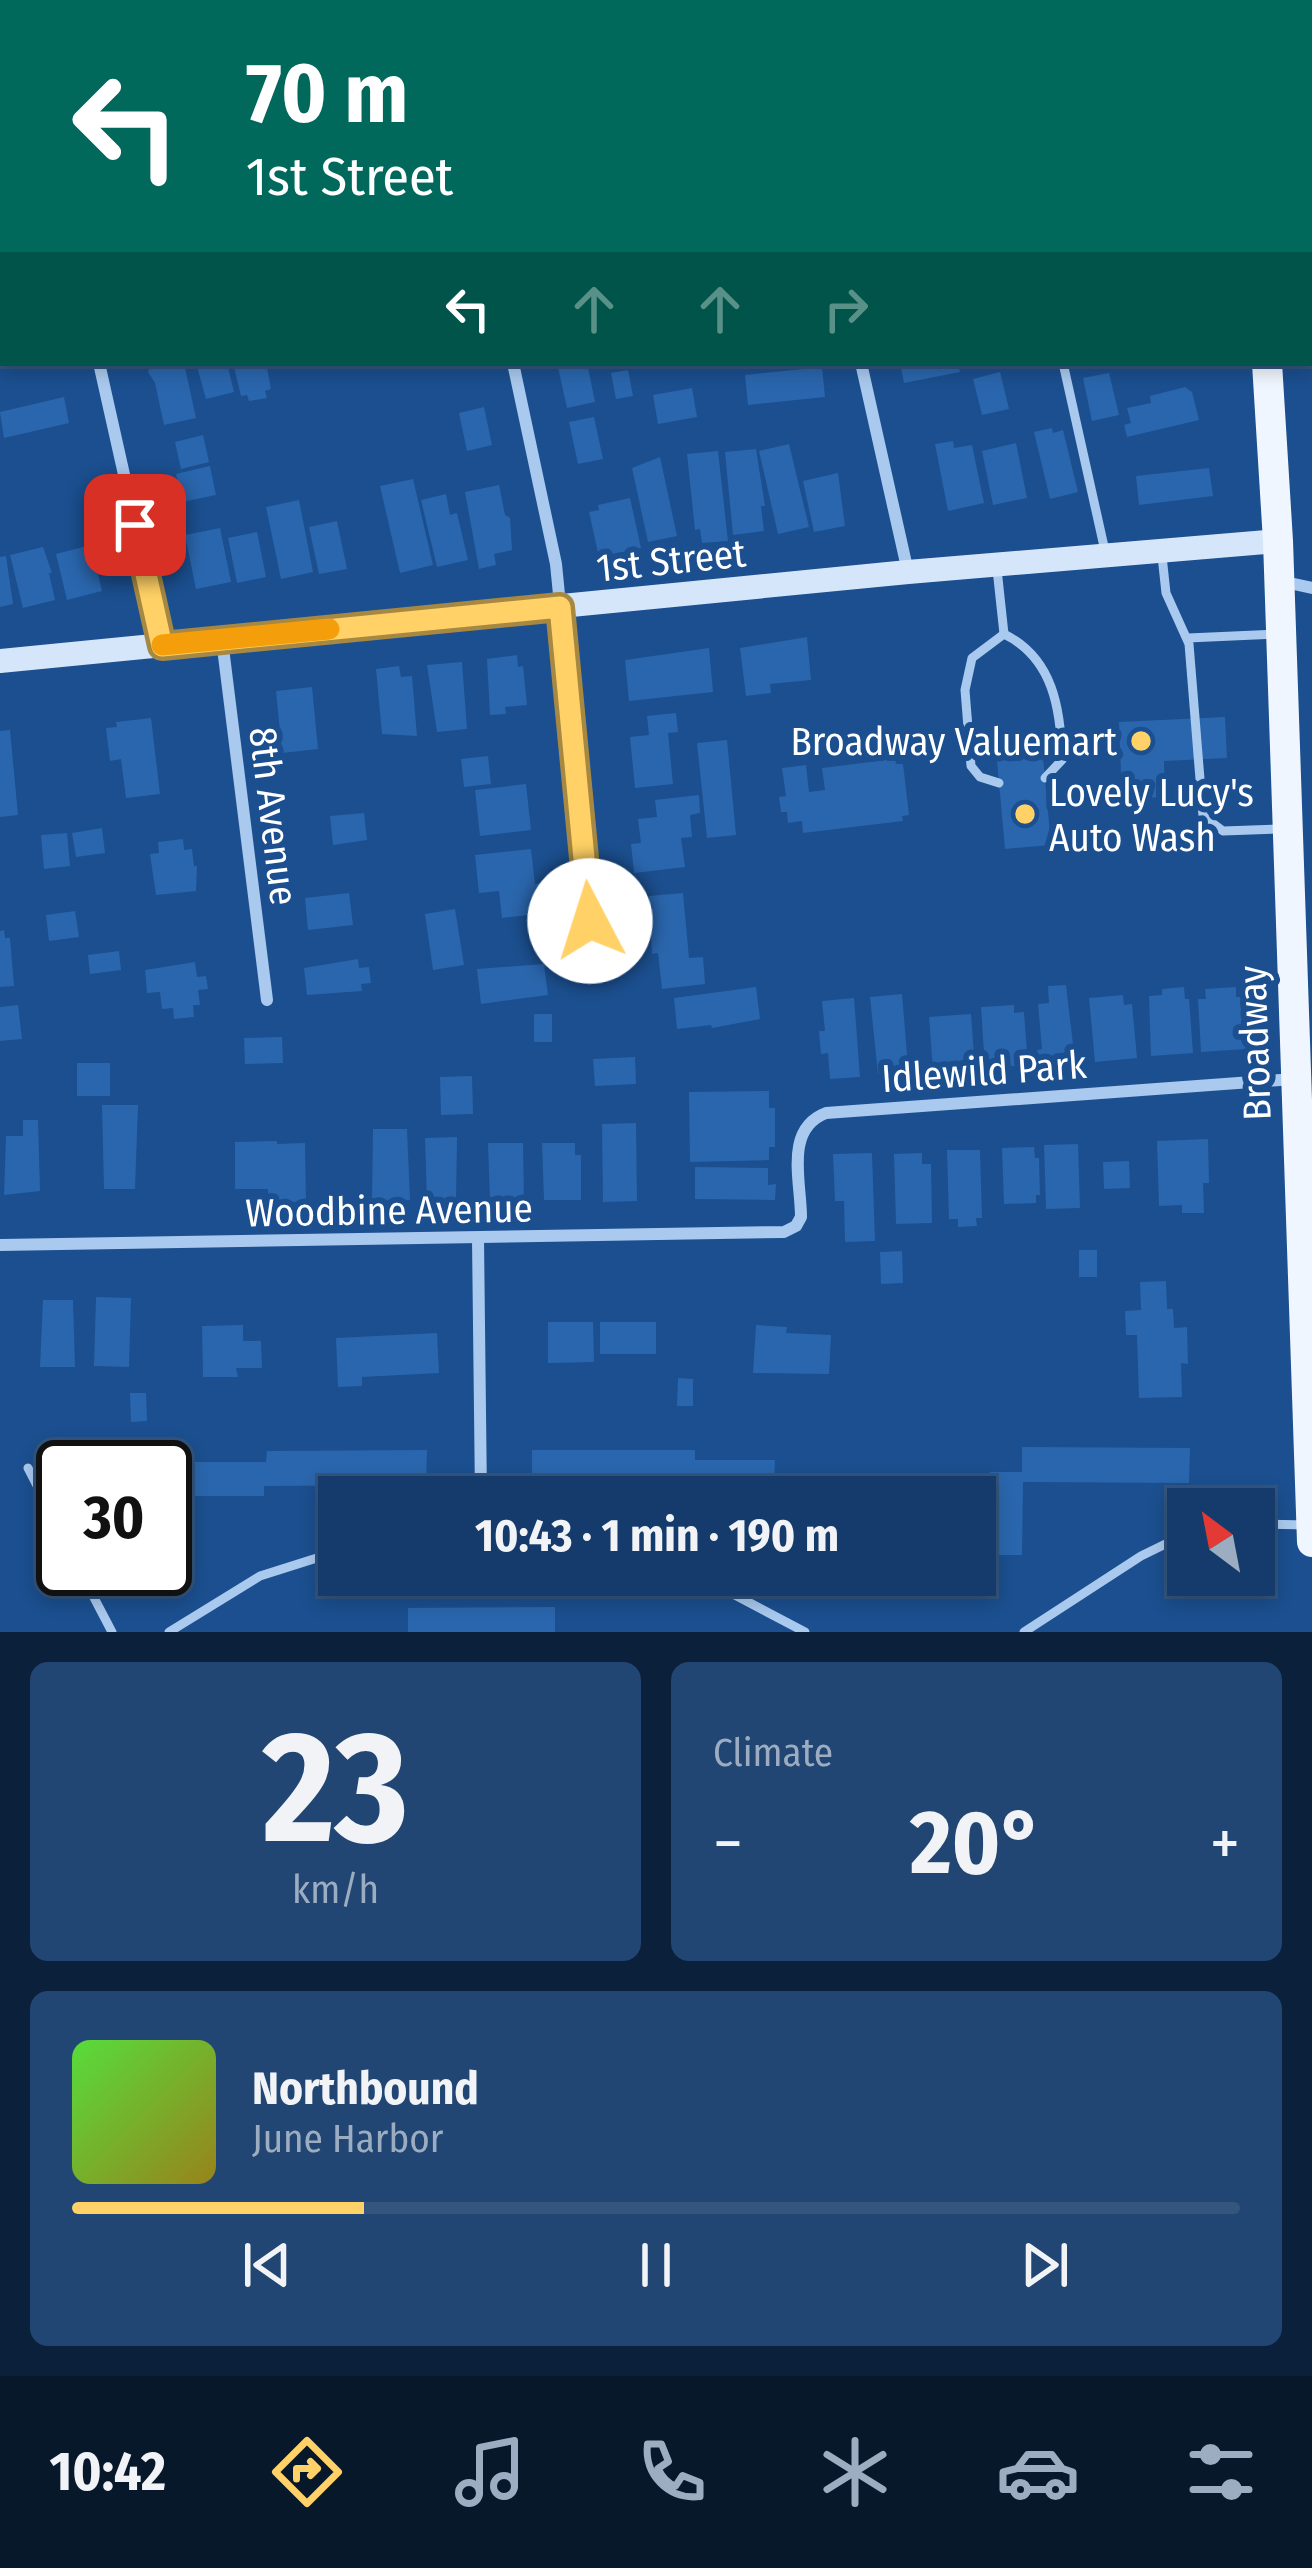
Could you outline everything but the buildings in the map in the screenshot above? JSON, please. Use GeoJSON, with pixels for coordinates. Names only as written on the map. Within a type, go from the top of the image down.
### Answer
{"type":"FeatureCollection","features":[{"type":"Feature","properties":{"kind":"main road","name":"Broadway"},"geometry":{"type":"LineString","coordinates":[[1263,366],[1279,580],[1287,829],[1302,1003],[1300,1096],[1312,1542]]}},
{"type":"Feature","properties":{"kind":"street"},"geometry":{"type":"LineString","coordinates":[[100,366],[162,646]]}},
{"type":"Feature","properties":{"kind":"street"},"geometry":{"type":"LineString","coordinates":[[514,366],[555,556],[590,921]]}},
{"type":"Feature","properties":{"kind":"street"},"geometry":{"type":"LineString","coordinates":[[862,366],[908,572]]}},
{"type":"Feature","properties":{"kind":"street","name":"1st Street"},"geometry":{"type":"LineString","coordinates":[[0,662],[908,572],[1277,541]]}},
{"type":"Feature","properties":{"kind":"street"},"geometry":{"type":"LineString","coordinates":[[1279,580],[1312,588]]}},
{"type":"Feature","properties":{"kind":"street","name":"8th Avenue"},"geometry":{"type":"LineString","coordinates":[[222,640],[267,1000]]}},
{"type":"Feature","properties":{"kind":"street","name":"Idlewild Park"},"geometry":{"type":"LineString","coordinates":[[778,1232],[791,1231],[800,1221],[800,1137],[809,1121],[826,1113],[1300,1096]]}},
{"type":"Feature","properties":{"kind":"street","name":"Woodbine Avenue"},"geometry":{"type":"LineString","coordinates":[[0,1245],[778,1232]]}},
{"type":"Feature","properties":{"kind":"street"},"geometry":{"type":"LineString","coordinates":[[478,1239],[481,1476]]}},
{"type":"Feature","properties":{"kind":"lane"},"geometry":{"type":"LineString","coordinates":[[1064,366],[1106,555]]}},
{"type":"Feature","properties":{"kind":"lane"},"geometry":{"type":"LineString","coordinates":[[1161,550],[1166,593],[1188,638],[1203,816],[1223,831],[1287,829]]}},
{"type":"Feature","properties":{"kind":"lane"},"geometry":{"type":"LineString","coordinates":[[997,564],[1004,634]]}},
{"type":"Feature","properties":{"kind":"lane"},"geometry":{"type":"LineString","coordinates":[[1004,634],[1033,653],[1046,672],[1058,706],[1062,760],[1045,778]]}},
{"type":"Feature","properties":{"kind":"lane"},"geometry":{"type":"LineString","coordinates":[[999,783],[980,776],[971,766],[965,690],[972,658],[1004,634]]}},
{"type":"Feature","properties":{"kind":"lane"},"geometry":{"type":"LineString","coordinates":[[1188,638],[1281,634]]}},
{"type":"Feature","properties":{"kind":"lane"},"geometry":{"type":"LineString","coordinates":[[28,1468],[36,1484]]}},
{"type":"Feature","properties":{"kind":"lane"},"geometry":{"type":"LineString","coordinates":[[1275,1524],[1311,1525]]}},
{"type":"Feature","properties":{"kind":"lane"},"geometry":{"type":"LineString","coordinates":[[1024,1632],[1167,1543]]}},
{"type":"Feature","properties":{"kind":"lane"},"geometry":{"type":"LineString","coordinates":[[169,1632],[260,1576],[318,1558]]}},
{"type":"Feature","properties":{"kind":"lane"},"geometry":{"type":"LineString","coordinates":[[94,1596],[112,1632]]}},
{"type":"Feature","properties":{"kind":"lane"},"geometry":{"type":"LineString","coordinates":[[737,1596],[805,1632]]}},
{"type":"Feature","properties":{"kind":"slow traffic"},"geometry":{"type":"LineString","coordinates":[[162,645],[329,629]]}},
{"type":"Feature","properties":{"kind":"place","name":"Broadway Valuemart"},"geometry":{"type":"Point","coordinates":[1141,741]}},
{"type":"Feature","properties":{"kind":"place","name":"Lovely Lucy's Auto Wash"},"geometry":{"type":"Point","coordinates":[1025,814]}},
{"type":"Feature","properties":{"kind":"route"},"geometry":{"type":"LineString","coordinates":[[135,525],[162,646],[560,607],[590,921]]}}]}
